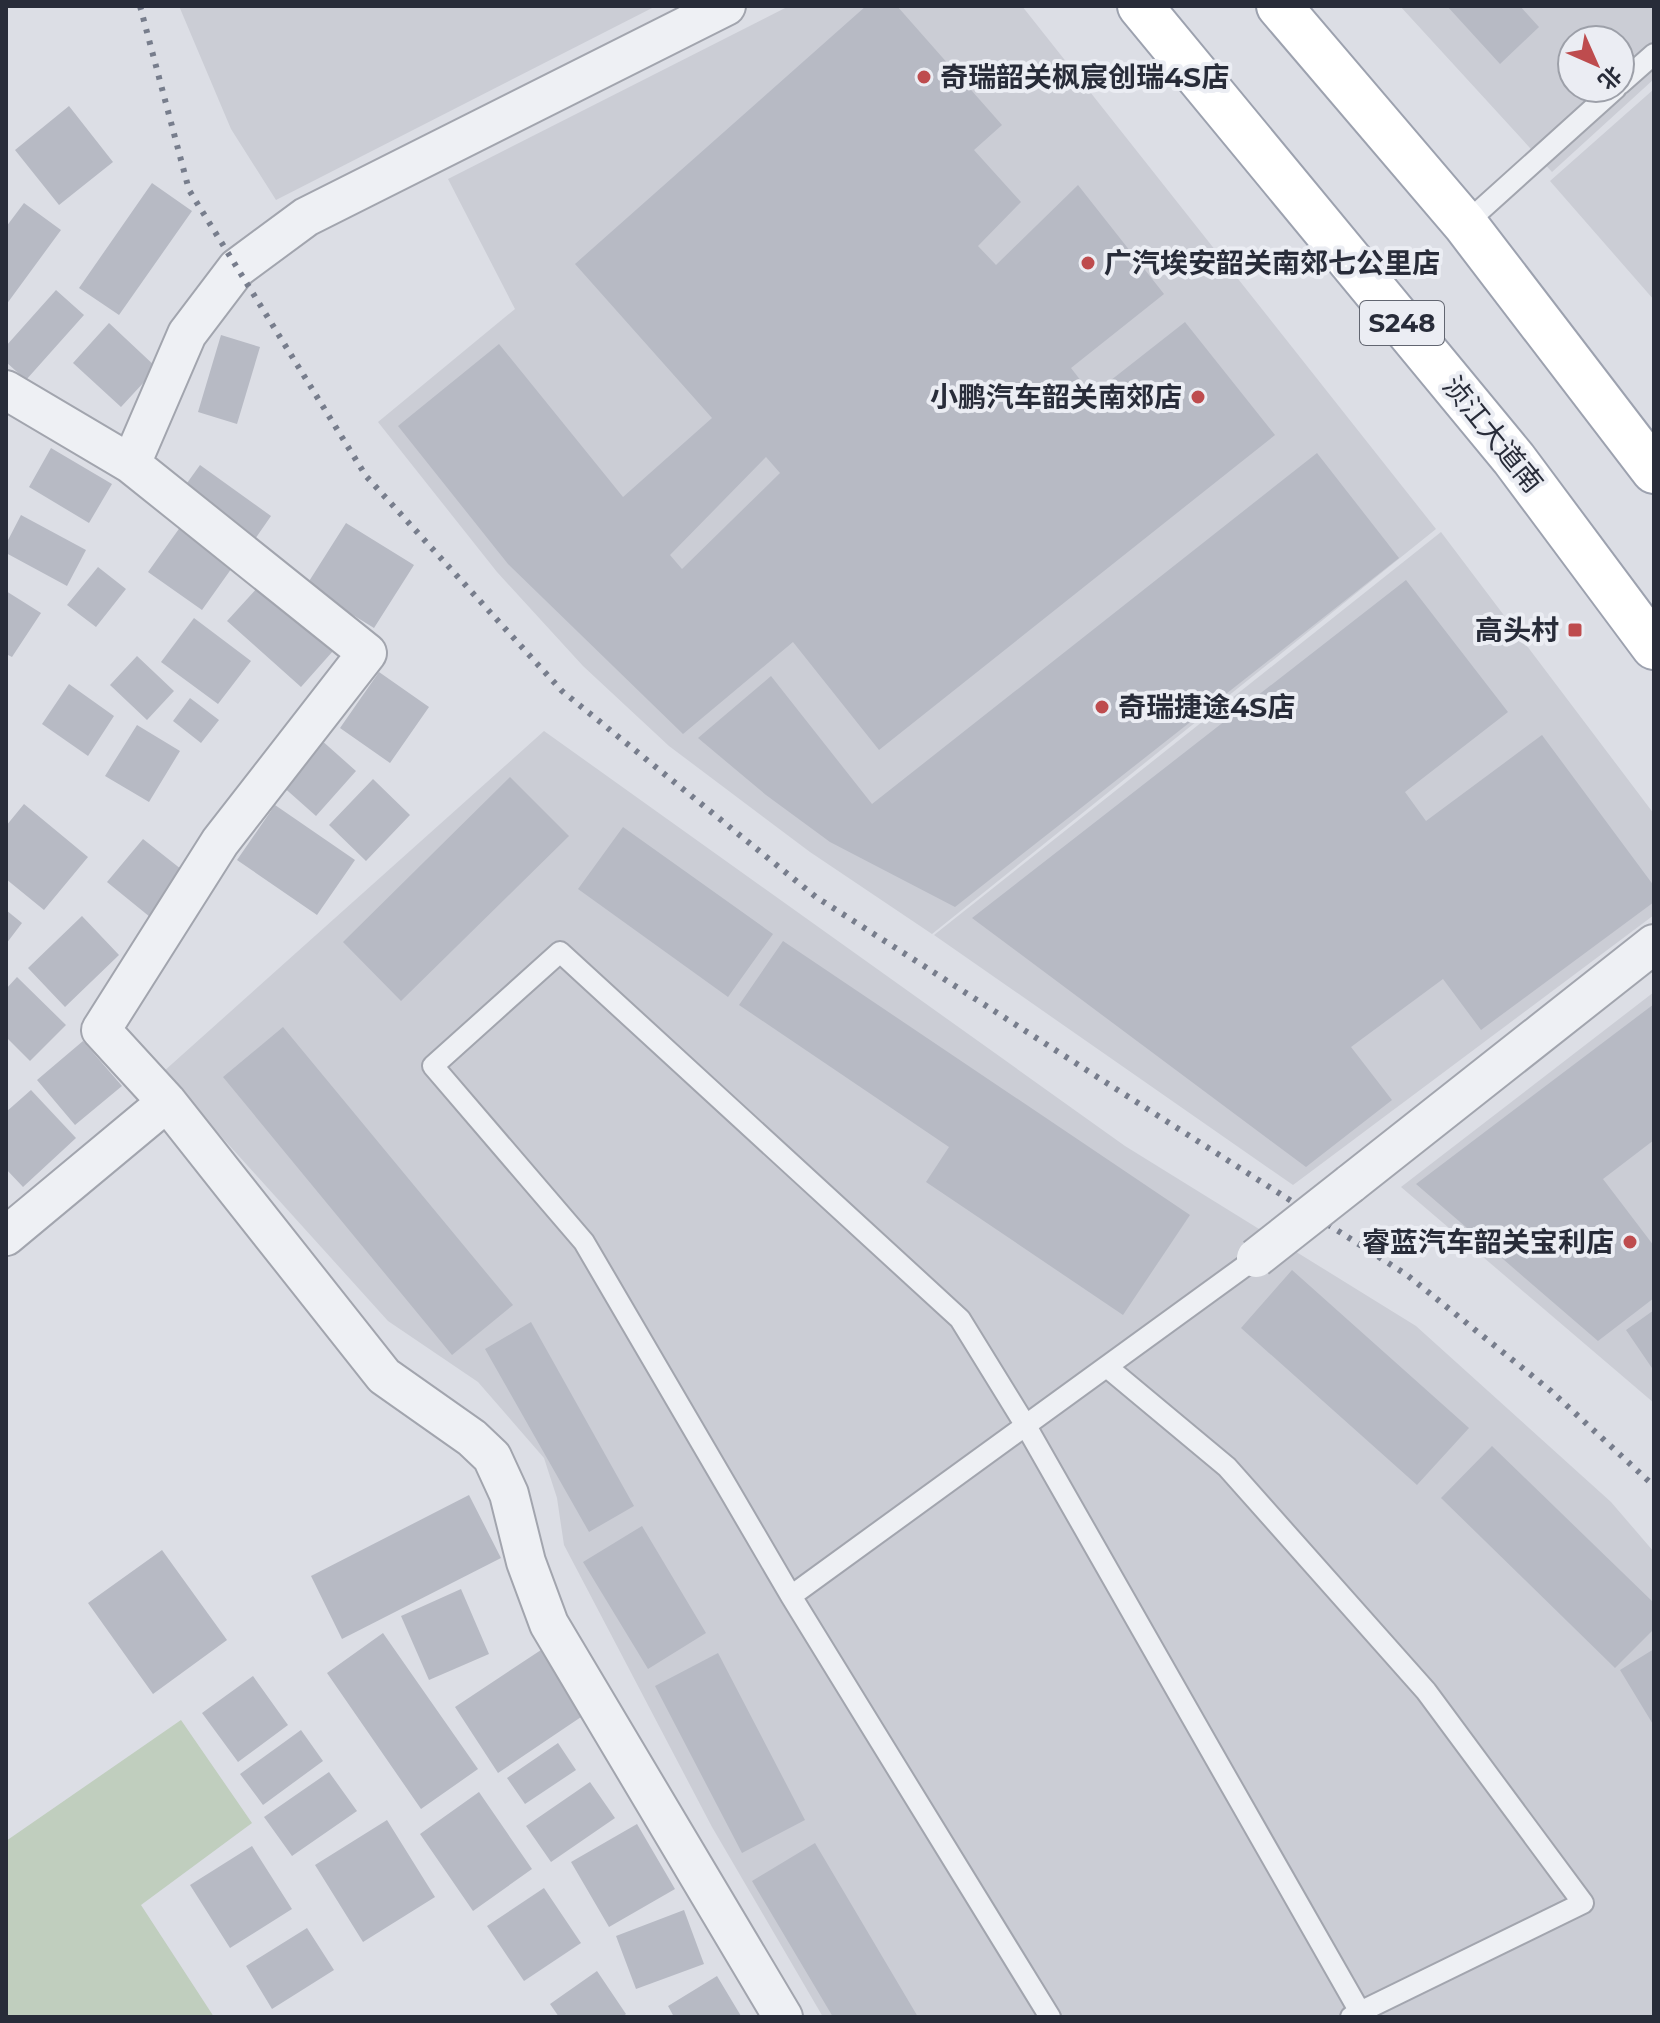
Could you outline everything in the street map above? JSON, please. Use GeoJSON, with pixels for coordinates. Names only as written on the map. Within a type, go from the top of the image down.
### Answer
{"type":"FeatureCollection","features":[{"type":"Feature","properties":{"kind":"main road","name":"浈江大道南"},"geometry":{"type":"LineString","coordinates":[[1140,6],[1514,459],[1654,647]]}},
{"type":"Feature","properties":{"kind":"main road"},"geometry":{"type":"LineString","coordinates":[[1279,6],[1465,224],[1654,471]]}},
{"type":"Feature","properties":{"kind":"street"},"geometry":{"type":"LineString","coordinates":[[131,464],[187,334],[237,268],[306,217],[726,6]]}},
{"type":"Feature","properties":{"kind":"street"},"geometry":{"type":"LineString","coordinates":[[6,390],[131,464],[367,653],[220,842],[101,1030],[167,1102],[384,1376],[472,1438],[492,1457],[509,1494],[526,1562],[549,1624],[783,2017]]}},
{"type":"Feature","properties":{"kind":"street"},"geometry":{"type":"LineString","coordinates":[[1256,1258],[1654,944]]}},
{"type":"Feature","properties":{"kind":"street"},"geometry":{"type":"LineString","coordinates":[[6,1236],[167,1102]]}},
{"type":"Feature","properties":{"kind":"lane"},"geometry":{"type":"LineString","coordinates":[[1636,70],[1654,54]]}},
{"type":"Feature","properties":{"kind":"lane"},"geometry":{"type":"LineString","coordinates":[[1465,224],[1598,104]]}},
{"type":"Feature","properties":{"kind":"lane"},"geometry":{"type":"LineString","coordinates":[[1050,2017],[791,1596],[584,1242],[433,1066],[560,952],[960,1319],[1026,1426],[1355,2015],[1583,1903],[1426,1691],[1227,1467],[1107,1367]]}},
{"type":"Feature","properties":{"kind":"lane"},"geometry":{"type":"LineString","coordinates":[[791,1596],[1256,1258]]}},
{"type":"Feature","properties":{"kind":"shaded area"},"geometry":{"type":"Polygon","coordinates":[[[179,6],[656,6],[276,200],[231,129],[179,6]]]}},
{"type":"Feature","properties":{"kind":"shaded area"},"geometry":{"type":"Polygon","coordinates":[[[789,6],[1022,6],[1436,529],[932,934],[810,852],[669,746],[583,666],[497,572],[378,422],[515,309],[448,179],[789,6]]]}},
{"type":"Feature","properties":{"kind":"shaded area"},"geometry":{"type":"Polygon","coordinates":[[[1400,6],[1654,6],[1654,79],[1636,95],[1636,24],[1556,24],[1556,104],[1627,104],[1552,172],[1400,6]]]}},
{"type":"Feature","properties":{"kind":"shaded area"},"geometry":{"type":"Polygon","coordinates":[[[1654,89],[1654,300],[1550,181],[1654,89]]]}},
{"type":"Feature","properties":{"kind":"shaded area"},"geometry":{"type":"Polygon","coordinates":[[[1441,532],[1654,814],[1654,915],[1293,1185],[934,935],[1441,532]]]}},
{"type":"Feature","properties":{"kind":"shaded area"},"geometry":{"type":"Polygon","coordinates":[[[544,731],[1125,1146],[1416,1326],[1611,1502],[1654,1552],[1654,2017],[823,2017],[712,1827],[564,1545],[557,1498],[544,1458],[478,1382],[388,1321],[163,1072],[544,731]]]}},
{"type":"Feature","properties":{"kind":"shaded area"},"geometry":{"type":"Polygon","coordinates":[[[1654,992],[1654,1403],[1401,1187],[1654,992]]]}},
{"type":"Feature","properties":{"kind":"green space"},"geometry":{"type":"Polygon","coordinates":[[[181,1720],[252,1823],[141,1905],[214,2017],[6,2017],[6,1841],[181,1720]]]}},
{"type":"Feature","properties":{"kind":"building"},"geometry":{"type":"Polygon","coordinates":[[[866,6],[897,6],[1002,125],[974,150],[1021,202],[978,246],[996,265],[1078,185],[1164,294],[1071,368],[1092,395],[1185,322],[1275,435],[879,750],[793,642],[683,734],[508,564],[398,426],[499,344],[623,497],[712,418],[575,264],[866,6]],[[766,457],[670,555],[682,569],[780,473],[766,457]]]}},
{"type":"Feature","properties":{"kind":"building"},"geometry":{"type":"Polygon","coordinates":[[[1447,6],[1520,6],[1539,27],[1500,64],[1447,6]]]}},
{"type":"Feature","properties":{"kind":"building"},"geometry":{"type":"Polygon","coordinates":[[[69,106],[113,162],[59,205],[15,150],[69,106]]]}},
{"type":"Feature","properties":{"kind":"building"},"geometry":{"type":"Polygon","coordinates":[[[152,183],[192,211],[119,315],[79,288],[152,183]]]}},
{"type":"Feature","properties":{"kind":"building"},"geometry":{"type":"Polygon","coordinates":[[[24,203],[61,230],[6,305],[6,227],[24,203]]]}},
{"type":"Feature","properties":{"kind":"building"},"geometry":{"type":"Polygon","coordinates":[[[56,290],[84,315],[26,380],[6,362],[6,346],[56,290]]]}},
{"type":"Feature","properties":{"kind":"building"},"geometry":{"type":"Polygon","coordinates":[[[109,323],[157,368],[121,407],[73,363],[109,323]]]}},
{"type":"Feature","properties":{"kind":"building"},"geometry":{"type":"Polygon","coordinates":[[[221,335],[260,347],[237,424],[198,412],[221,335]]]}},
{"type":"Feature","properties":{"kind":"building"},"geometry":{"type":"Polygon","coordinates":[[[51,448],[112,484],[89,523],[29,487],[51,448]]]}},
{"type":"Feature","properties":{"kind":"building","name":"奇瑞捷途4S店"},"geometry":{"type":"Polygon","coordinates":[[[1317,453],[1399,558],[955,907],[830,842],[766,795],[698,738],[771,676],[872,804],[1317,453]]]}},
{"type":"Feature","properties":{"kind":"building"},"geometry":{"type":"Polygon","coordinates":[[[200,465],[271,516],[248,549],[177,497],[200,465]]]}},
{"type":"Feature","properties":{"kind":"building"},"geometry":{"type":"Polygon","coordinates":[[[21,515],[86,550],[67,586],[6,553],[6,544],[21,515]]]}},
{"type":"Feature","properties":{"kind":"building"},"geometry":{"type":"Polygon","coordinates":[[[346,523],[414,565],[374,628],[306,586],[346,523]]]}},
{"type":"Feature","properties":{"kind":"building"},"geometry":{"type":"Polygon","coordinates":[[[181,526],[234,565],[202,610],[148,572],[181,526]]]}},
{"type":"Feature","properties":{"kind":"building"},"geometry":{"type":"Polygon","coordinates":[[[98,567],[126,589],[96,627],[67,605],[98,567]]]}},
{"type":"Feature","properties":{"kind":"building"},"geometry":{"type":"Polygon","coordinates":[[[1406,580],[1508,712],[1405,792],[1426,821],[1542,735],[1654,886],[1654,902],[1481,1030],[1443,979],[1351,1047],[1392,1100],[1306,1167],[972,918],[1406,580]]]}},
{"type":"Feature","properties":{"kind":"building"},"geometry":{"type":"Polygon","coordinates":[[[260,585],[333,651],[301,687],[227,621],[260,585]]]}},
{"type":"Feature","properties":{"kind":"building"},"geometry":{"type":"Polygon","coordinates":[[[6,591],[41,613],[12,657],[6,654],[6,591]]]}},
{"type":"Feature","properties":{"kind":"building"},"geometry":{"type":"Polygon","coordinates":[[[194,618],[251,661],[218,704],[161,662],[194,618]]]}},
{"type":"Feature","properties":{"kind":"building"},"geometry":{"type":"Polygon","coordinates":[[[137,656],[174,691],[147,720],[110,685],[137,656]]]}},
{"type":"Feature","properties":{"kind":"building"},"geometry":{"type":"Polygon","coordinates":[[[379,672],[429,707],[390,763],[340,728],[379,672]]]}},
{"type":"Feature","properties":{"kind":"building"},"geometry":{"type":"Polygon","coordinates":[[[69,684],[114,716],[88,756],[42,724],[69,684]]]}},
{"type":"Feature","properties":{"kind":"building"},"geometry":{"type":"Polygon","coordinates":[[[190,698],[219,720],[201,743],[173,721],[190,698]]]}},
{"type":"Feature","properties":{"kind":"building"},"geometry":{"type":"Polygon","coordinates":[[[137,725],[180,751],[149,802],[105,776],[137,725]]]}},
{"type":"Feature","properties":{"kind":"building"},"geometry":{"type":"Polygon","coordinates":[[[320,739],[356,771],[316,816],[280,784],[320,739]]]}},
{"type":"Feature","properties":{"kind":"building"},"geometry":{"type":"Polygon","coordinates":[[[510,777],[569,836],[401,1001],[343,942],[510,777]]]}},
{"type":"Feature","properties":{"kind":"building"},"geometry":{"type":"Polygon","coordinates":[[[373,779],[410,815],[366,861],[329,825],[373,779]]]}},
{"type":"Feature","properties":{"kind":"building"},"geometry":{"type":"Polygon","coordinates":[[[24,804],[88,857],[44,910],[6,879],[6,826],[24,804]]]}},
{"type":"Feature","properties":{"kind":"building"},"geometry":{"type":"Polygon","coordinates":[[[275,805],[355,860],[317,915],[237,860],[275,805]]]}},
{"type":"Feature","properties":{"kind":"building"},"geometry":{"type":"Polygon","coordinates":[[[623,827],[773,934],[728,997],[578,889],[623,827]]]}},
{"type":"Feature","properties":{"kind":"building"},"geometry":{"type":"Polygon","coordinates":[[[143,839],[186,873],[150,917],[107,882],[143,839]]]}},
{"type":"Feature","properties":{"kind":"building"},"geometry":{"type":"Polygon","coordinates":[[[6,910],[22,923],[6,944],[6,910]]]}},
{"type":"Feature","properties":{"kind":"building"},"geometry":{"type":"Polygon","coordinates":[[[82,916],[119,955],[65,1007],[28,968],[82,916]]]}},
{"type":"Feature","properties":{"kind":"building"},"geometry":{"type":"Polygon","coordinates":[[[783,941],[1190,1215],[1123,1315],[926,1182],[949,1147],[739,1005],[783,941]]]}},
{"type":"Feature","properties":{"kind":"building"},"geometry":{"type":"Polygon","coordinates":[[[17,977],[66,1025],[30,1061],[6,1037],[6,989],[17,977]]]}},
{"type":"Feature","properties":{"kind":"building"},"geometry":{"type":"Polygon","coordinates":[[[1654,1004],[1654,1140],[1603,1179],[1654,1246],[1654,1298],[1598,1341],[1416,1184],[1654,1004]]]}},
{"type":"Feature","properties":{"kind":"building"},"geometry":{"type":"Polygon","coordinates":[[[283,1027],[513,1305],[452,1355],[223,1077],[283,1027]]]}},
{"type":"Feature","properties":{"kind":"building"},"geometry":{"type":"Polygon","coordinates":[[[83,1041],[122,1086],[75,1125],[37,1080],[83,1041]]]}},
{"type":"Feature","properties":{"kind":"building"},"geometry":{"type":"Polygon","coordinates":[[[31,1090],[76,1138],[23,1187],[6,1169],[6,1112],[31,1090]]]}},
{"type":"Feature","properties":{"kind":"building"},"geometry":{"type":"Polygon","coordinates":[[[1292,1270],[1469,1428],[1417,1485],[1241,1328],[1292,1270]]]}},
{"type":"Feature","properties":{"kind":"building"},"geometry":{"type":"Polygon","coordinates":[[[1654,1310],[1654,1371],[1626,1330],[1654,1310]]]}},
{"type":"Feature","properties":{"kind":"building"},"geometry":{"type":"Polygon","coordinates":[[[531,1322],[634,1506],[589,1532],[485,1349],[531,1322]]]}},
{"type":"Feature","properties":{"kind":"building"},"geometry":{"type":"Polygon","coordinates":[[[1492,1446],[1654,1603],[1654,1629],[1615,1668],[1441,1498],[1492,1446]]]}},
{"type":"Feature","properties":{"kind":"building"},"geometry":{"type":"Polygon","coordinates":[[[469,1495],[501,1558],[342,1639],[311,1576],[469,1495]]]}},
{"type":"Feature","properties":{"kind":"building"},"geometry":{"type":"Polygon","coordinates":[[[642,1526],[706,1633],[648,1669],[583,1562],[642,1526]]]}},
{"type":"Feature","properties":{"kind":"building"},"geometry":{"type":"Polygon","coordinates":[[[162,1550],[227,1640],[153,1694],[88,1603],[162,1550]]]}},
{"type":"Feature","properties":{"kind":"building"},"geometry":{"type":"Polygon","coordinates":[[[461,1589],[489,1654],[429,1680],[401,1616],[461,1589]]]}},
{"type":"Feature","properties":{"kind":"building"},"geometry":{"type":"Polygon","coordinates":[[[383,1633],[478,1769],[421,1809],[327,1673],[383,1633]]]}},
{"type":"Feature","properties":{"kind":"building"},"geometry":{"type":"Polygon","coordinates":[[[1654,1649],[1654,1726],[1620,1670],[1654,1649]]]}},
{"type":"Feature","properties":{"kind":"building"},"geometry":{"type":"Polygon","coordinates":[[[541,1650],[584,1715],[498,1773],[455,1707],[541,1650]]]}},
{"type":"Feature","properties":{"kind":"building"},"geometry":{"type":"Polygon","coordinates":[[[718,1653],[805,1820],[742,1853],[655,1686],[718,1653]]]}},
{"type":"Feature","properties":{"kind":"building"},"geometry":{"type":"Polygon","coordinates":[[[253,1676],[288,1725],[238,1762],[202,1713],[253,1676]]]}},
{"type":"Feature","properties":{"kind":"building"},"geometry":{"type":"Polygon","coordinates":[[[301,1730],[323,1761],[263,1805],[240,1774],[301,1730]]]}},
{"type":"Feature","properties":{"kind":"building"},"geometry":{"type":"Polygon","coordinates":[[[558,1743],[576,1770],[525,1804],[507,1778],[558,1743]]]}},
{"type":"Feature","properties":{"kind":"building"},"geometry":{"type":"Polygon","coordinates":[[[329,1772],[357,1811],[292,1856],[264,1817],[329,1772]]]}},
{"type":"Feature","properties":{"kind":"building"},"geometry":{"type":"Polygon","coordinates":[[[590,1782],[615,1818],[551,1862],[526,1826],[590,1782]]]}},
{"type":"Feature","properties":{"kind":"building"},"geometry":{"type":"Polygon","coordinates":[[[479,1792],[532,1869],[473,1911],[420,1834],[479,1792]]]}},
{"type":"Feature","properties":{"kind":"building"},"geometry":{"type":"Polygon","coordinates":[[[387,1820],[435,1897],[363,1942],[315,1865],[387,1820]]]}},
{"type":"Feature","properties":{"kind":"building"},"geometry":{"type":"Polygon","coordinates":[[[637,1824],[675,1889],[609,1927],[571,1862],[637,1824]]]}},
{"type":"Feature","properties":{"kind":"building"},"geometry":{"type":"Polygon","coordinates":[[[815,1843],[918,2017],[833,2017],[752,1881],[815,1843]]]}},
{"type":"Feature","properties":{"kind":"building"},"geometry":{"type":"Polygon","coordinates":[[[252,1846],[292,1909],[230,1948],[190,1885],[252,1846]]]}},
{"type":"Feature","properties":{"kind":"building"},"geometry":{"type":"Polygon","coordinates":[[[544,1888],[581,1943],[524,1981],[487,1926],[544,1888]]]}},
{"type":"Feature","properties":{"kind":"building"},"geometry":{"type":"Polygon","coordinates":[[[684,1910],[704,1964],[636,1989],[616,1936],[684,1910]]]}},
{"type":"Feature","properties":{"kind":"building"},"geometry":{"type":"Polygon","coordinates":[[[307,1928],[334,1970],[272,2009],[246,1966],[307,1928]]]}},
{"type":"Feature","properties":{"kind":"building"},"geometry":{"type":"Polygon","coordinates":[[[597,1971],[626,2014],[622,2017],[559,2017],[550,2004],[597,1971]]]}},
{"type":"Feature","properties":{"kind":"building"},"geometry":{"type":"Polygon","coordinates":[[[717,1976],[741,2016],[674,2017],[668,2006],[717,1976]]]}},
{"type":"Feature","properties":{"kind":"railway"},"geometry":{"type":"LineString","coordinates":[[140,6],[189,190],[366,476],[562,691],[816,897],[1407,1275],[1551,1391],[1654,1486]]}},
{"type":"Feature","properties":{"kind":"place","name":"奇瑞韶关枫宸创瑞4S店"},"geometry":{"type":"Point","coordinates":[924,77]}},
{"type":"Feature","properties":{"kind":"place","name":"广汽埃安韶关南郊七公里店"},"geometry":{"type":"Point","coordinates":[1088,263]}},
{"type":"Feature","properties":{"kind":"place","name":"小鹏汽车韶关南郊店"},"geometry":{"type":"Point","coordinates":[1198,397]}},
{"type":"Feature","properties":{"kind":"place","name":"高头村"},"geometry":{"type":"Point","coordinates":[1575,630]}},
{"type":"Feature","properties":{"kind":"place","name":"奇瑞捷途4S店"},"geometry":{"type":"Point","coordinates":[1102,707]}},
{"type":"Feature","properties":{"kind":"place","name":"睿蓝汽车韶关宝利店"},"geometry":{"type":"Point","coordinates":[1630,1242]}}]}
